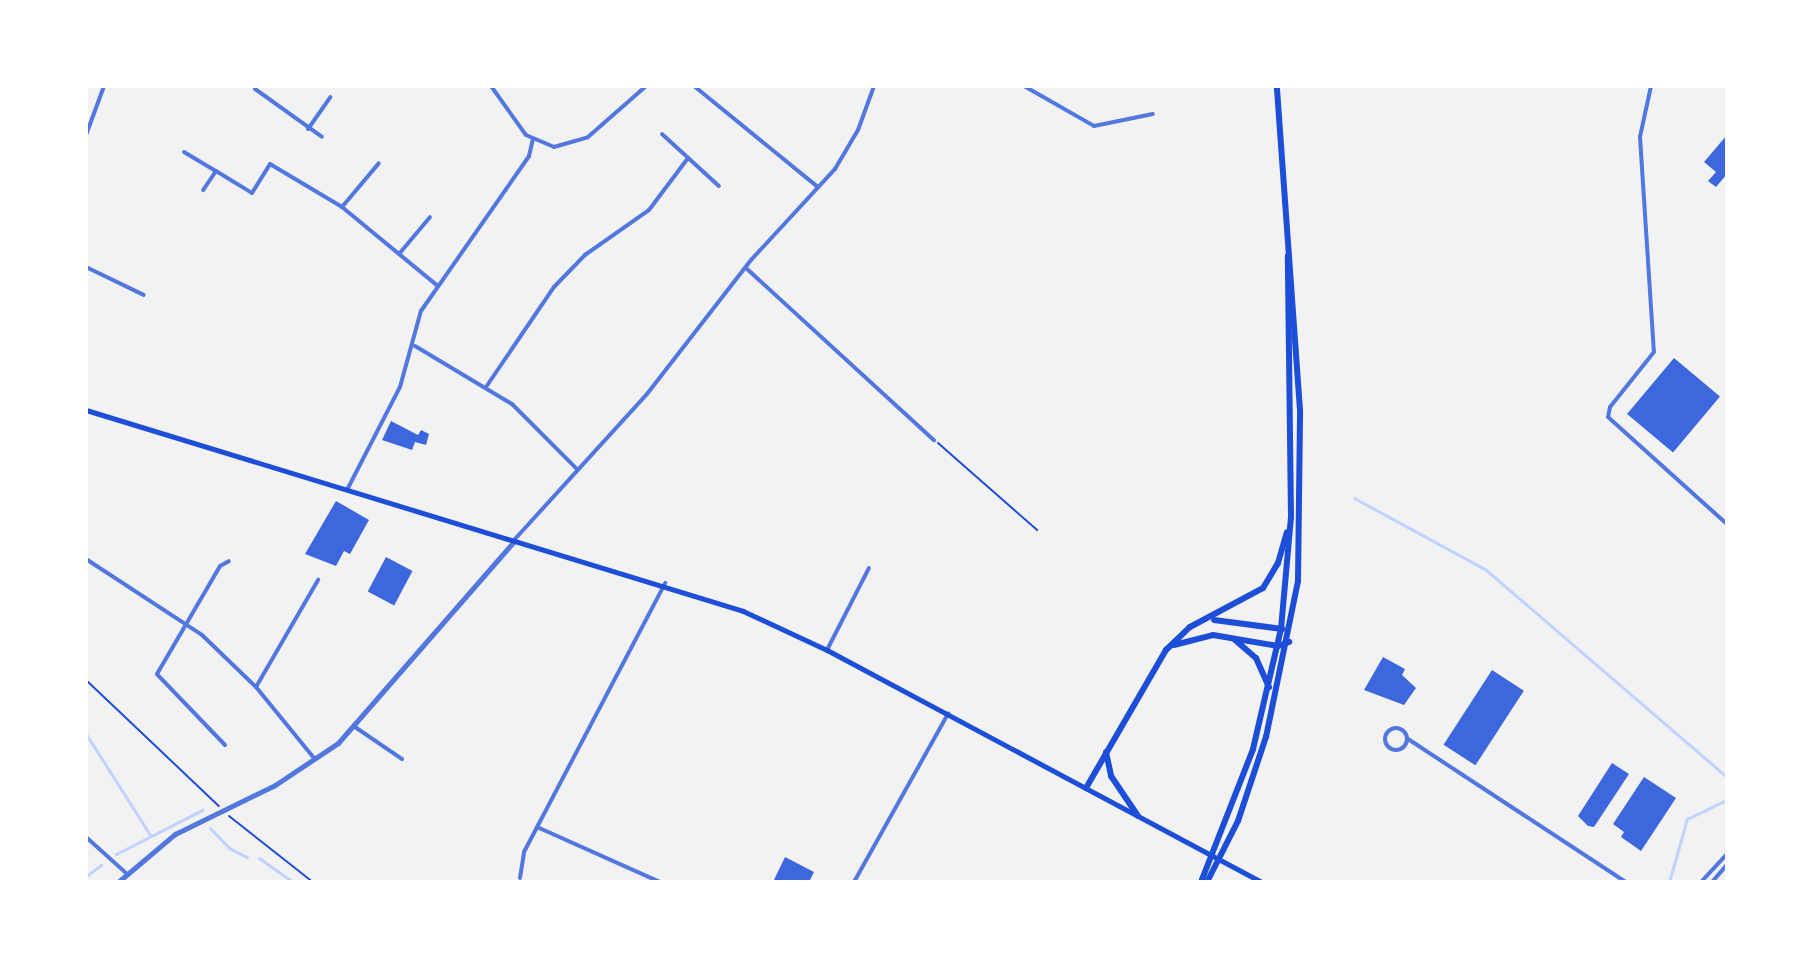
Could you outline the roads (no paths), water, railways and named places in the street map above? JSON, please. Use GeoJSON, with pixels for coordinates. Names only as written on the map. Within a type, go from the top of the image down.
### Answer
{"type":"FeatureCollection","features":[{"type":"Feature","properties":{"kind":"main road"},"geometry":{"type":"LineString","coordinates":[[1205,880],[1238,821],[1266,737],[1290,639],[1301,523],[1291,277],[1277,86]]}},
{"type":"Feature","properties":{"kind":"main road"},"geometry":{"type":"LineString","coordinates":[[1205,880],[1230,817],[1269,687],[1281,629],[1291,517],[1291,277]]}},
{"type":"Feature","properties":{"kind":"main road"},"geometry":{"type":"LineString","coordinates":[[86,410],[665,583],[827,650],[1261,882]]}},
{"type":"Feature","properties":{"kind":"main road"},"geometry":{"type":"LineString","coordinates":[[1086,788],[1151,669],[1170,646],[1190,627],[1244,602],[1268,582],[1291,517]]}},
{"type":"Feature","properties":{"kind":"main road"},"geometry":{"type":"LineString","coordinates":[[1209,620],[1281,629],[1290,639]]}},
{"type":"Feature","properties":{"kind":"main road"},"geometry":{"type":"LineString","coordinates":[[1170,646],[1205,636],[1231,637],[1278,646],[1290,639]]}},
{"type":"Feature","properties":{"kind":"main road"},"geometry":{"type":"LineString","coordinates":[[1231,637],[1256,658],[1269,687]]}},
{"type":"Feature","properties":{"kind":"main road"},"geometry":{"type":"LineString","coordinates":[[1106,752],[1111,776],[1138,816]]}},
{"type":"Feature","properties":{"kind":"street"},"geometry":{"type":"LineString","coordinates":[[86,135],[104,86]]}},
{"type":"Feature","properties":{"kind":"street"},"geometry":{"type":"LineString","coordinates":[[242,86],[255,89],[322,137]]}},
{"type":"Feature","properties":{"kind":"street"},"geometry":{"type":"LineString","coordinates":[[255,89],[261,86]]}},
{"type":"Feature","properties":{"kind":"street"},"geometry":{"type":"LineString","coordinates":[[491,86],[533,139],[554,147],[578,142],[646,86]]}},
{"type":"Feature","properties":{"kind":"street"},"geometry":{"type":"LineString","coordinates":[[694,86],[818,187]]}},
{"type":"Feature","properties":{"kind":"street"},"geometry":{"type":"LineString","coordinates":[[118,882],[168,839],[315,760],[355,727],[515,539],[647,394],[746,268],[818,187],[847,150],[874,86]]}},
{"type":"Feature","properties":{"kind":"street"},"geometry":{"type":"LineString","coordinates":[[1024,86],[1094,126],[1153,114]]}},
{"type":"Feature","properties":{"kind":"street"},"geometry":{"type":"LineString","coordinates":[[1649,86],[1640,137],[1654,352],[1610,407],[1608,417],[1727,524]]}},
{"type":"Feature","properties":{"kind":"street"},"geometry":{"type":"LineString","coordinates":[[308,129],[330,97]]}},
{"type":"Feature","properties":{"kind":"street"},"geometry":{"type":"LineString","coordinates":[[662,134],[719,186]]}},
{"type":"Feature","properties":{"kind":"street"},"geometry":{"type":"LineString","coordinates":[[347,490],[400,387],[421,311],[529,156],[533,139]]}},
{"type":"Feature","properties":{"kind":"street"},"geometry":{"type":"LineString","coordinates":[[184,152],[252,193],[270,164],[342,207],[438,286]]}},
{"type":"Feature","properties":{"kind":"street"},"geometry":{"type":"LineString","coordinates":[[486,387],[554,287],[585,255],[649,210],[688,158]]}},
{"type":"Feature","properties":{"kind":"street"},"geometry":{"type":"LineString","coordinates":[[342,207],[379,163]]}},
{"type":"Feature","properties":{"kind":"street"},"geometry":{"type":"LineString","coordinates":[[203,190],[216,171]]}},
{"type":"Feature","properties":{"kind":"street"},"geometry":{"type":"LineString","coordinates":[[399,254],[430,217]]}},
{"type":"Feature","properties":{"kind":"street"},"geometry":{"type":"LineString","coordinates":[[86,267],[144,295]]}},
{"type":"Feature","properties":{"kind":"street"},"geometry":{"type":"LineString","coordinates":[[746,268],[934,440]]}},
{"type":"Feature","properties":{"kind":"street"},"geometry":{"type":"LineString","coordinates":[[414,345],[512,404],[577,469]]}},
{"type":"Feature","properties":{"kind":"street"},"geometry":{"type":"LineString","coordinates":[[86,559],[185,622],[256,687],[315,760]]}},
{"type":"Feature","properties":{"kind":"street"},"geometry":{"type":"LineString","coordinates":[[225,745],[157,674],[220,566],[229,561]]}},
{"type":"Feature","properties":{"kind":"street"},"geometry":{"type":"LineString","coordinates":[[827,650],[869,568]]}},
{"type":"Feature","properties":{"kind":"street"},"geometry":{"type":"LineString","coordinates":[[256,687],[318,580]]}},
{"type":"Feature","properties":{"kind":"street"},"geometry":{"type":"LineString","coordinates":[[520,878],[524,852],[665,583]]}},
{"type":"Feature","properties":{"kind":"street"},"geometry":{"type":"LineString","coordinates":[[854,882],[948,714]]}},
{"type":"Feature","properties":{"kind":"street"},"geometry":{"type":"LineString","coordinates":[[355,727],[402,759]]}},
{"type":"Feature","properties":{"kind":"street"},"geometry":{"type":"LineString","coordinates":[[1408,739],[1396,751],[1384,739],[1395,727],[1408,739],[1626,882]]}},
{"type":"Feature","properties":{"kind":"street"},"geometry":{"type":"LineString","coordinates":[[537,827],[660,882]]}},
{"type":"Feature","properties":{"kind":"street"},"geometry":{"type":"LineString","coordinates":[[86,837],[126,873]]}},
{"type":"Feature","properties":{"kind":"street"},"geometry":{"type":"LineString","coordinates":[[1701,882],[1727,854]]}},
{"type":"Feature","properties":{"kind":"street"},"geometry":{"type":"LineString","coordinates":[[1712,882],[1727,865]]}},
{"type":"Feature","properties":{"kind":"waterway"},"geometry":{"type":"LineString","coordinates":[[1354,498],[1485,569],[1727,777]]}},
{"type":"Feature","properties":{"kind":"waterway"},"geometry":{"type":"LineString","coordinates":[[86,734],[150,835]]}},
{"type":"Feature","properties":{"kind":"waterway"},"geometry":{"type":"LineString","coordinates":[[1669,882],[1687,819],[1724,801]]}},
{"type":"Feature","properties":{"kind":"waterway"},"geometry":{"type":"LineString","coordinates":[[116,854],[202,810]]}},
{"type":"Feature","properties":{"kind":"waterway"},"geometry":{"type":"LineString","coordinates":[[210,828],[229,848],[247,857]]}},
{"type":"Feature","properties":{"kind":"waterway"},"geometry":{"type":"LineString","coordinates":[[259,858],[293,882]]}},
{"type":"Feature","properties":{"kind":"waterway"},"geometry":{"type":"LineString","coordinates":[[86,876],[101,865]]}}]}
